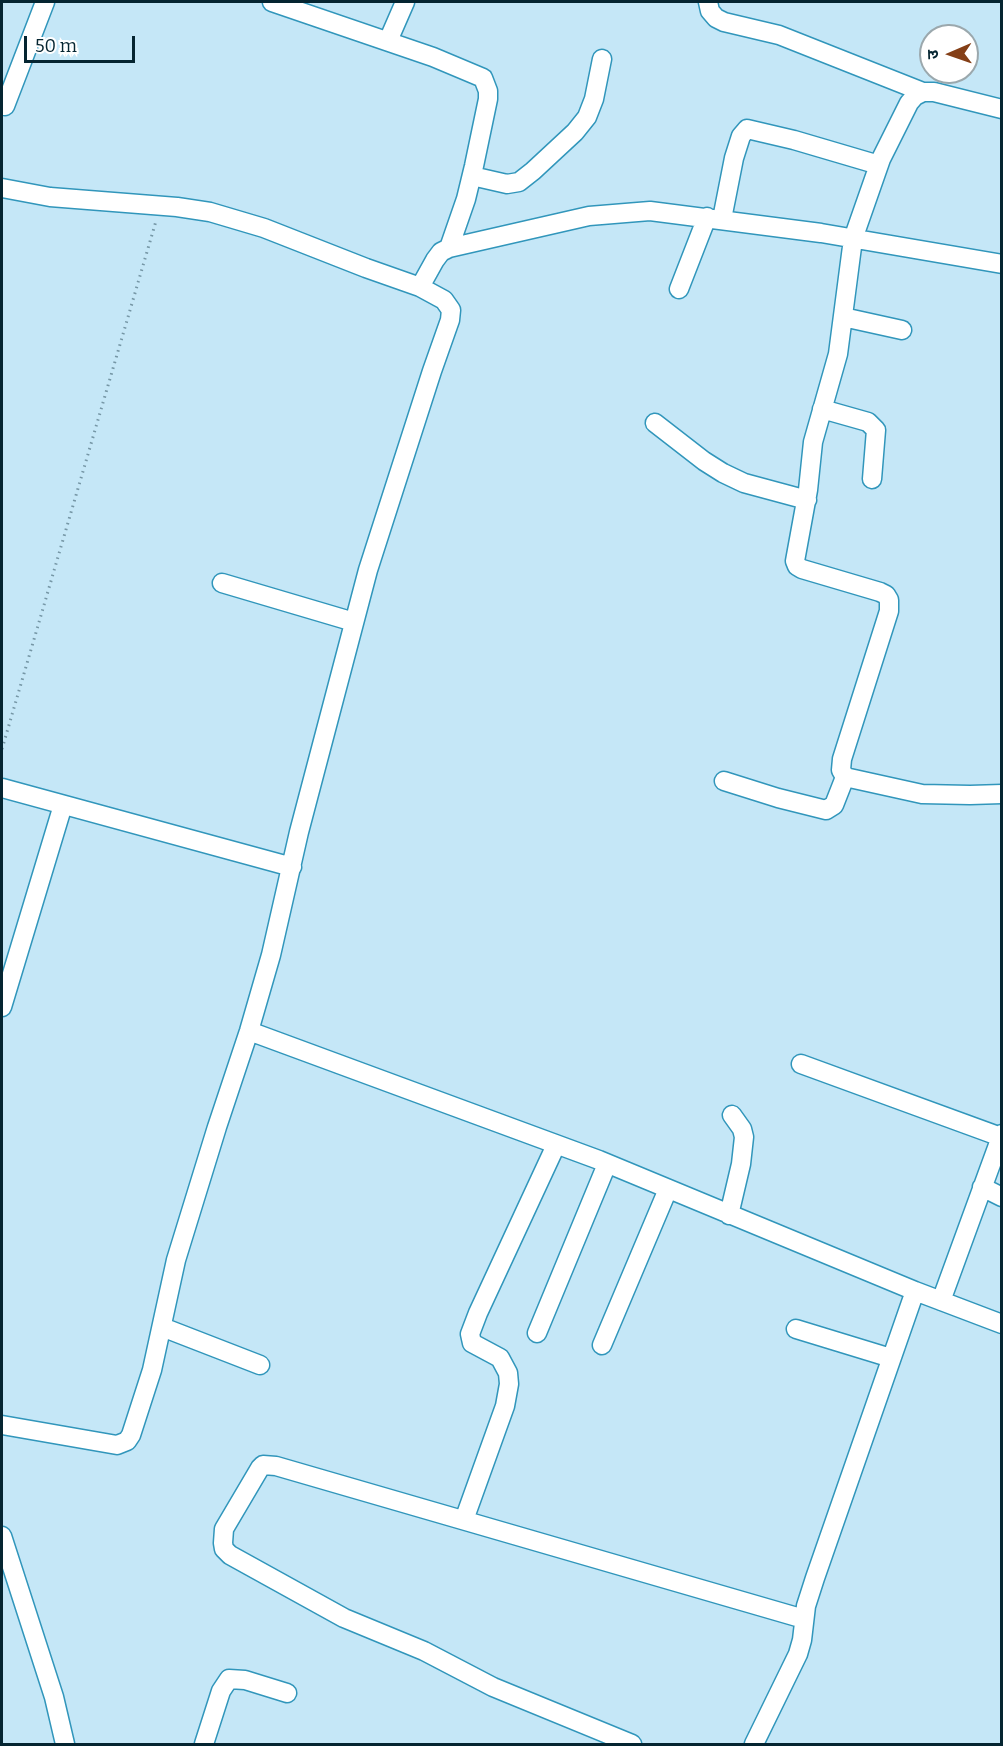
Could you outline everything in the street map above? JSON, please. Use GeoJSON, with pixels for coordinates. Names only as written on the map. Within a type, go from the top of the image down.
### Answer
{"type":"FeatureCollection","features":[{"type":"Feature","properties":{"kind":"street"},"geometry":{"type":"LineString","coordinates":[[5,105],[45,2]]}},
{"type":"Feature","properties":{"kind":"street"},"geometry":{"type":"LineString","coordinates":[[272,2],[388,41],[483,78],[488,99],[466,199],[449,248]]}},
{"type":"Feature","properties":{"kind":"street"},"geometry":{"type":"LineString","coordinates":[[388,41],[405,2]]}},
{"type":"Feature","properties":{"kind":"street"},"geometry":{"type":"LineString","coordinates":[[708,2],[710,11],[724,22],[779,35],[922,92],[934,92],[1002,109]]}},
{"type":"Feature","properties":{"kind":"street"},"geometry":{"type":"LineString","coordinates":[[472,176],[514,184],[533,171],[575,132],[587,117],[594,99],[602,59]]}},
{"type":"Feature","properties":{"kind":"street"},"geometry":{"type":"LineString","coordinates":[[922,92],[909,103],[879,165],[853,239],[838,354],[813,442],[807,500],[796,554],[797,566],[880,592],[886,595],[890,605],[842,759],[841,770],[845,777],[922,794],[1002,794]]}},
{"type":"Feature","properties":{"kind":"street"},"geometry":{"type":"LineString","coordinates":[[679,289],[714,218],[741,136],[747,129],[879,165]]}},
{"type":"Feature","properties":{"kind":"street"},"geometry":{"type":"LineString","coordinates":[[2,188],[50,197],[210,212],[242,221],[420,286],[444,300],[451,310],[450,320],[395,484],[354,621],[271,955],[176,1260],[162,1327],[135,1426],[127,1441],[117,1445],[2,1425]]}},
{"type":"Feature","properties":{"kind":"street"},"geometry":{"type":"LineString","coordinates":[[420,286],[441,252],[449,248],[589,216],[650,211],[714,218],[989,260],[1002,264]]}},
{"type":"Feature","properties":{"kind":"street"},"geometry":{"type":"LineString","coordinates":[[843,317],[902,330]]}},
{"type":"Feature","properties":{"kind":"street"},"geometry":{"type":"LineString","coordinates":[[822,409],[868,422],[876,430],[872,479]]}},
{"type":"Feature","properties":{"kind":"street"},"geometry":{"type":"LineString","coordinates":[[655,423],[723,473],[744,483],[807,500]]}},
{"type":"Feature","properties":{"kind":"street"},"geometry":{"type":"LineString","coordinates":[[222,583],[354,621]]}},
{"type":"Feature","properties":{"kind":"street"},"geometry":{"type":"LineString","coordinates":[[724,781],[826,810],[834,805],[845,777]]}},
{"type":"Feature","properties":{"kind":"street"},"geometry":{"type":"LineString","coordinates":[[2,788],[292,867]]}},
{"type":"Feature","properties":{"kind":"street"},"geometry":{"type":"LineString","coordinates":[[2,1007],[63,805]]}},
{"type":"Feature","properties":{"kind":"street"},"geometry":{"type":"LineString","coordinates":[[249,1031],[607,1164],[915,1291],[1002,1324]]}},
{"type":"Feature","properties":{"kind":"street"},"geometry":{"type":"LineString","coordinates":[[801,1064],[1001,1135],[941,1301]]}},
{"type":"Feature","properties":{"kind":"street"},"geometry":{"type":"LineString","coordinates":[[729,1215],[741,1164],[744,1137],[742,1129],[732,1116]]}},
{"type":"Feature","properties":{"kind":"street"},"geometry":{"type":"LineString","coordinates":[[464,1520],[505,1406],[509,1384],[508,1373],[500,1358],[472,1343],[470,1334],[556,1145]]}},
{"type":"Feature","properties":{"kind":"street"},"geometry":{"type":"LineString","coordinates":[[537,1333],[607,1164]]}},
{"type":"Feature","properties":{"kind":"street"},"geometry":{"type":"LineString","coordinates":[[982,1188],[1002,1197]]}},
{"type":"Feature","properties":{"kind":"street"},"geometry":{"type":"LineString","coordinates":[[602,1345],[668,1189]]}},
{"type":"Feature","properties":{"kind":"street"},"geometry":{"type":"LineString","coordinates":[[754,1744],[798,1654],[815,1578],[915,1291]]}},
{"type":"Feature","properties":{"kind":"street"},"geometry":{"type":"LineString","coordinates":[[162,1327],[260,1365]]}},
{"type":"Feature","properties":{"kind":"street"},"geometry":{"type":"LineString","coordinates":[[796,1329],[891,1358]]}},
{"type":"Feature","properties":{"kind":"street"},"geometry":{"type":"LineString","coordinates":[[632,1744],[493,1687],[424,1651],[344,1618],[230,1555],[223,1543],[224,1529],[257,1472],[263,1465],[276,1467],[804,1619]]}},
{"type":"Feature","properties":{"kind":"street"},"geometry":{"type":"LineString","coordinates":[[2,1536],[54,1697],[65,1744]]}},
{"type":"Feature","properties":{"kind":"street"},"geometry":{"type":"LineString","coordinates":[[204,1744],[221,1691],[229,1679],[245,1680],[287,1693]]}},
{"type":"Feature","properties":{"kind":"path"},"geometry":{"type":"LineString","coordinates":[[2,749],[161,206]]}}]}
